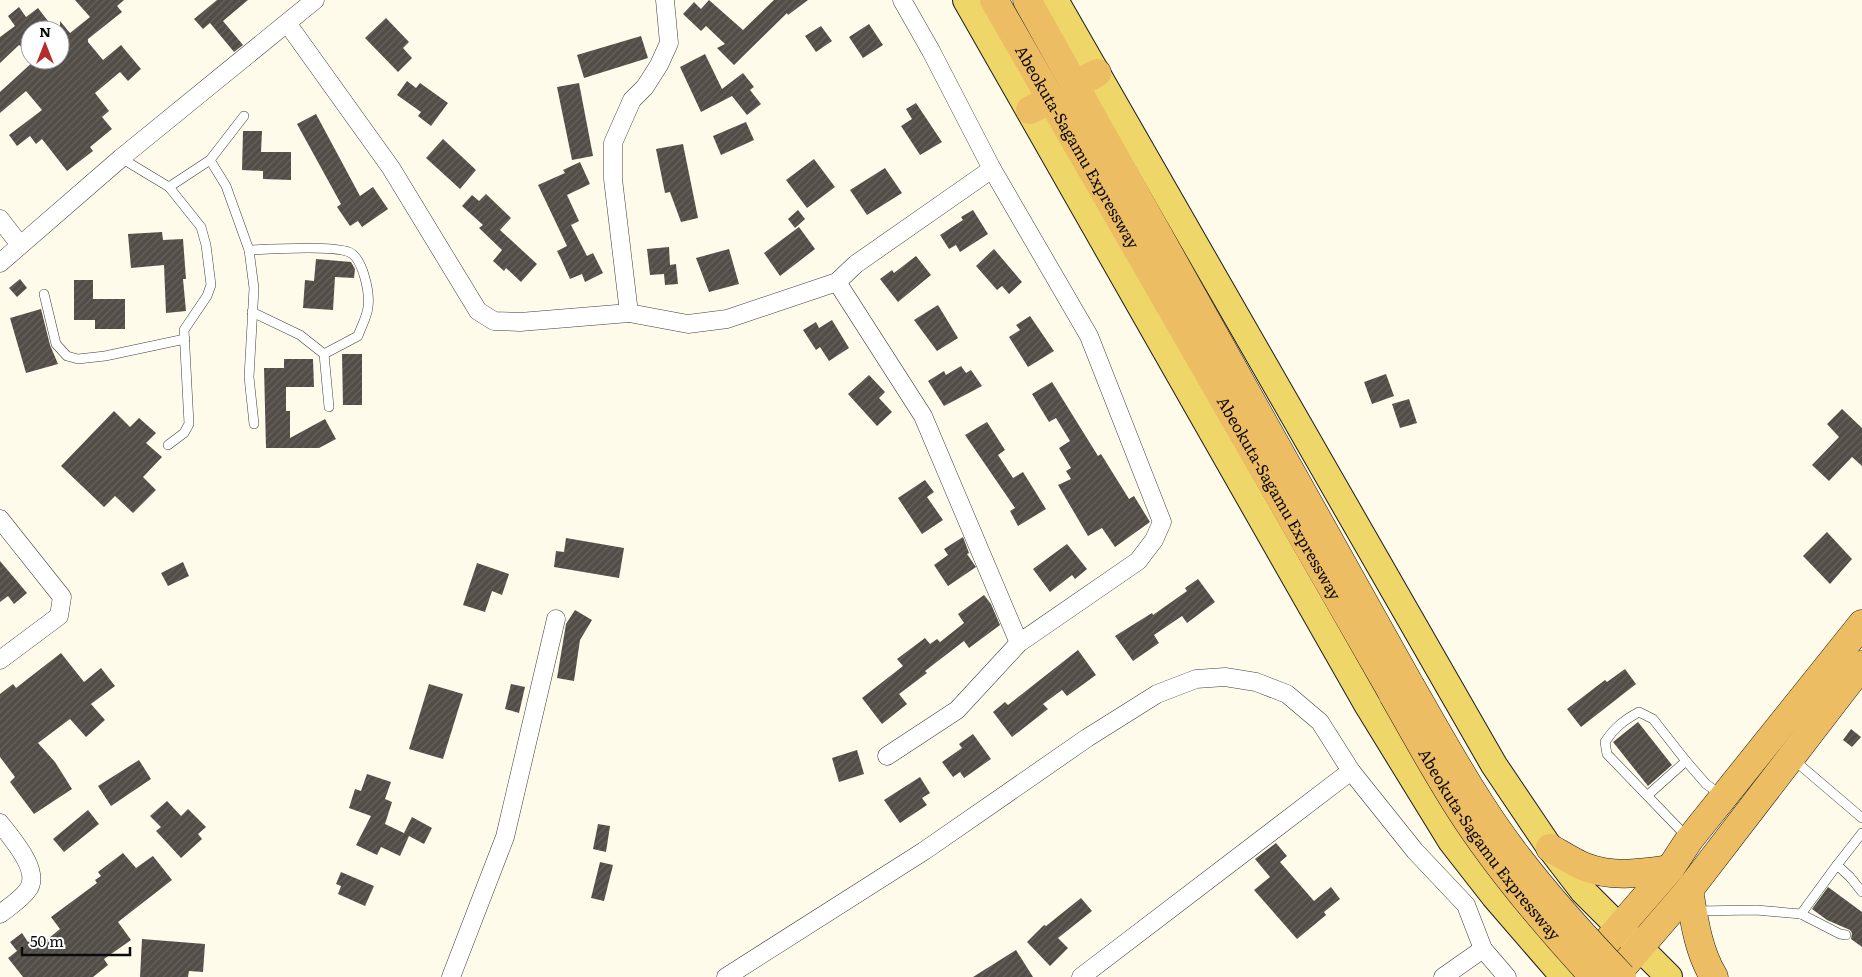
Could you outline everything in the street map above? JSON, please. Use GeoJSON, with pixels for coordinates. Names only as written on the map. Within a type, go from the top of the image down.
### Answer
{"type":"FeatureCollection","features":[{"type":"Feature","properties":{"kind":"highway","name":"Abeokuta-Sagamu Expressway"},"geometry":{"type":"LineString","coordinates":[[994,0],[1041,105],[1401,689],[1518,858],[1561,911],[1622,977]]}},
{"type":"Feature","properties":{"kind":"highway","name":"Abeokuta-Sagamu Expressway"},"geometry":{"type":"LineString","coordinates":[[1026,0],[1086,79],[1401,689],[1464,815],[1506,875],[1548,927],[1594,977]]}},
{"type":"Feature","properties":{"kind":"highway"},"geometry":{"type":"LineString","coordinates":[[1576,977],[1670,869],[1689,840],[1725,798],[1862,624]]}},
{"type":"Feature","properties":{"kind":"highway"},"geometry":{"type":"LineString","coordinates":[[1614,977],[1639,948],[1691,900],[1791,757],[1862,665]]}},
{"type":"Feature","properties":{"kind":"highway"},"geometry":{"type":"LineString","coordinates":[[1550,848],[1585,867],[1610,873],[1634,874],[1670,869]]}},
{"type":"Feature","properties":{"kind":"highway"},"geometry":{"type":"LineString","coordinates":[[1691,900],[1696,928],[1709,968],[1714,977]]}},
{"type":"Feature","properties":{"kind":"main road"},"geometry":{"type":"LineString","coordinates":[[966,0],[1041,105],[1378,723],[1451,841],[1494,896],[1564,977]]}},
{"type":"Feature","properties":{"kind":"main road"},"geometry":{"type":"LineString","coordinates":[[1055,0],[1086,79],[1494,766],[1550,848],[1583,891],[1669,977]]}},
{"type":"Feature","properties":{"kind":"street"},"geometry":{"type":"LineString","coordinates":[[0,263],[121,158],[315,0]]}},
{"type":"Feature","properties":{"kind":"street"},"geometry":{"type":"LineString","coordinates":[[629,313],[613,179],[613,143],[632,100],[645,87],[659,65],[669,43],[665,0]]}},
{"type":"Feature","properties":{"kind":"street"},"geometry":{"type":"LineString","coordinates":[[887,756],[956,710],[1019,642],[1138,561],[1154,540],[1162,522],[1089,336],[992,169],[931,51],[902,0]]}},
{"type":"Feature","properties":{"kind":"street"},"geometry":{"type":"LineString","coordinates":[[287,23],[392,168],[478,311],[494,320],[520,322],[629,313],[688,324],[727,319],[837,282],[856,264],[992,169]]}},
{"type":"Feature","properties":{"kind":"street"},"geometry":{"type":"LineString","coordinates":[[0,219],[20,245]]}},
{"type":"Feature","properties":{"kind":"street"},"geometry":{"type":"LineString","coordinates":[[837,282],[923,416],[1019,642]]}},
{"type":"Feature","properties":{"kind":"street"},"geometry":{"type":"LineString","coordinates":[[0,519],[62,598],[59,616],[0,660]]}},
{"type":"Feature","properties":{"kind":"street"},"geometry":{"type":"LineString","coordinates":[[451,977],[506,837],[556,619]]}},
{"type":"Feature","properties":{"kind":"street"},"geometry":{"type":"LineString","coordinates":[[726,977],[750,969],[1087,738],[1157,694],[1196,679],[1225,677],[1256,682],[1287,694],[1320,722],[1351,771],[1415,851],[1466,904],[1483,949],[1507,977]]}},
{"type":"Feature","properties":{"kind":"street"},"geometry":{"type":"LineString","coordinates":[[1081,977],[1351,771]]}},
{"type":"Feature","properties":{"kind":"street"},"geometry":{"type":"LineString","coordinates":[[0,823],[26,859],[30,868],[31,879],[29,890],[0,914]]}},
{"type":"Feature","properties":{"kind":"street"},"geometry":{"type":"LineString","coordinates":[[1443,977],[1483,949]]}},
{"type":"Feature","properties":{"kind":"lane"},"geometry":{"type":"LineString","coordinates":[[169,187],[210,160],[244,116]]}},
{"type":"Feature","properties":{"kind":"lane"},"geometry":{"type":"LineString","coordinates":[[121,158],[169,187],[201,227],[206,245],[211,285],[207,296],[184,330],[189,424],[184,433],[168,445]]}},
{"type":"Feature","properties":{"kind":"lane"},"geometry":{"type":"LineString","coordinates":[[210,160],[226,186],[249,250],[254,288],[249,377],[254,424]]}},
{"type":"Feature","properties":{"kind":"lane"},"geometry":{"type":"LineString","coordinates":[[249,250],[330,250],[348,252],[357,258],[362,268],[368,307],[358,336],[324,354]]}},
{"type":"Feature","properties":{"kind":"lane"},"geometry":{"type":"LineString","coordinates":[[44,294],[56,344],[68,356],[78,359],[105,356],[184,339]]}},
{"type":"Feature","properties":{"kind":"lane"},"geometry":{"type":"LineString","coordinates":[[252,312],[300,335],[324,354],[329,407]]}},
{"type":"Feature","properties":{"kind":"lane"},"geometry":{"type":"LineString","coordinates":[[1689,840],[1607,754],[1605,742],[1612,731],[1627,718],[1639,712],[1653,719],[1706,784],[1725,798]]}},
{"type":"Feature","properties":{"kind":"lane"},"geometry":{"type":"LineString","coordinates":[[1791,757],[1862,818]]}},
{"type":"Feature","properties":{"kind":"lane"},"geometry":{"type":"LineString","coordinates":[[1648,795],[1686,761]]}},
{"type":"Feature","properties":{"kind":"lane"},"geometry":{"type":"LineString","coordinates":[[1801,914],[1862,833]]}},
{"type":"Feature","properties":{"kind":"lane"},"geometry":{"type":"LineString","coordinates":[[1837,865],[1862,892]]}},
{"type":"Feature","properties":{"kind":"lane"},"geometry":{"type":"LineString","coordinates":[[1691,900],[1756,910],[1801,914],[1840,934],[1846,935]]}},
{"type":"Feature","properties":{"kind":"building"},"geometry":{"type":"Polygon","coordinates":[[[75,0],[124,0],[117,6],[122,12],[88,39],[88,42],[103,60],[121,45],[141,69],[128,81],[120,72],[95,93],[109,111],[102,117],[112,129],[90,147],[93,151],[67,171],[42,139],[36,144],[30,136],[17,146],[9,135],[42,110],[26,91],[0,113],[0,92],[24,70],[70,70],[70,33],[90,17],[75,0]]]}},
{"type":"Feature","properties":{"kind":"building"},"geometry":{"type":"Polygon","coordinates":[[[217,0],[248,0],[223,21],[243,45],[234,52],[210,23],[203,29],[194,19],[217,0]]]}},
{"type":"Feature","properties":{"kind":"building"},"geometry":{"type":"Polygon","coordinates":[[[709,0],[743,30],[774,0],[808,0],[788,15],[787,13],[734,65],[717,48],[725,44],[706,26],[701,31],[683,14],[694,2],[701,9],[709,0]]]}},
{"type":"Feature","properties":{"kind":"building"},"geometry":{"type":"Polygon","coordinates":[[[19,7],[26,17],[38,8],[47,20],[20,20],[20,46],[0,63],[0,37],[15,26],[8,16],[19,7]]]}},
{"type":"Feature","properties":{"kind":"building"},"geometry":{"type":"Polygon","coordinates":[[[386,18],[409,42],[403,48],[412,58],[398,72],[365,38],[386,18]]]}},
{"type":"Feature","properties":{"kind":"building"},"geometry":{"type":"Polygon","coordinates":[[[869,24],[883,45],[863,58],[849,37],[869,24]]]}},
{"type":"Feature","properties":{"kind":"building"},"geometry":{"type":"Polygon","coordinates":[[[821,26],[832,41],[816,52],[805,36],[821,26]]]}},
{"type":"Feature","properties":{"kind":"building"},"geometry":{"type":"Polygon","coordinates":[[[641,36],[648,58],[584,78],[577,55],[641,36]]]}},
{"type":"Feature","properties":{"kind":"building"},"geometry":{"type":"Polygon","coordinates":[[[705,54],[722,89],[743,73],[754,87],[750,90],[761,104],[747,115],[732,96],[701,112],[680,67],[705,54]]]}},
{"type":"Feature","properties":{"kind":"building"},"geometry":{"type":"Polygon","coordinates":[[[407,81],[416,88],[420,83],[448,103],[431,126],[418,116],[421,112],[397,95],[407,81]]]}},
{"type":"Feature","properties":{"kind":"building"},"geometry":{"type":"Polygon","coordinates":[[[579,83],[593,156],[572,160],[557,87],[579,83]]]}},
{"type":"Feature","properties":{"kind":"building"},"geometry":{"type":"Polygon","coordinates":[[[916,103],[942,142],[920,155],[901,126],[912,119],[906,109],[916,103]]]}},
{"type":"Feature","properties":{"kind":"building"},"geometry":{"type":"Polygon","coordinates":[[[316,114],[360,196],[373,187],[388,209],[362,227],[358,221],[350,226],[337,207],[341,204],[297,124],[316,114]]]}},
{"type":"Feature","properties":{"kind":"building"},"geometry":{"type":"Polygon","coordinates":[[[746,122],[754,140],[721,155],[713,136],[746,122]]]}},
{"type":"Feature","properties":{"kind":"building"},"geometry":{"type":"Polygon","coordinates":[[[243,131],[262,131],[261,152],[291,152],[291,180],[263,179],[263,171],[242,170],[243,131]]]}},
{"type":"Feature","properties":{"kind":"building"},"geometry":{"type":"Polygon","coordinates":[[[443,139],[476,170],[460,189],[426,158],[443,139]]]}},
{"type":"Feature","properties":{"kind":"building"},"geometry":{"type":"Polygon","coordinates":[[[683,144],[698,218],[681,222],[670,192],[665,193],[656,149],[683,144]]]}},
{"type":"Feature","properties":{"kind":"building"},"geometry":{"type":"Polygon","coordinates":[[[814,159],[835,187],[807,208],[786,180],[814,159]]]}},
{"type":"Feature","properties":{"kind":"building"},"geometry":{"type":"Polygon","coordinates":[[[580,162],[590,184],[567,195],[579,221],[571,225],[587,256],[593,253],[603,273],[585,282],[582,274],[570,279],[557,251],[567,246],[538,185],[565,173],[563,170],[580,162]]]}},
{"type":"Feature","properties":{"kind":"building"},"geometry":{"type":"Polygon","coordinates":[[[885,168],[902,193],[867,215],[850,190],[885,168]]]}},
{"type":"Feature","properties":{"kind":"building"},"geometry":{"type":"Polygon","coordinates":[[[486,194],[511,218],[500,230],[537,264],[521,282],[506,268],[504,271],[493,261],[502,250],[479,228],[483,225],[462,206],[472,195],[479,201],[486,194]]]}},
{"type":"Feature","properties":{"kind":"building"},"geometry":{"type":"Polygon","coordinates":[[[798,210],[805,219],[795,228],[788,219],[798,210]]]}},
{"type":"Feature","properties":{"kind":"building"},"geometry":{"type":"Polygon","coordinates":[[[973,210],[988,234],[960,252],[956,245],[949,249],[940,235],[963,220],[961,217],[973,210]]]}},
{"type":"Feature","properties":{"kind":"building"},"geometry":{"type":"Polygon","coordinates":[[[799,227],[815,249],[780,276],[764,253],[799,227]]]}},
{"type":"Feature","properties":{"kind":"building"},"geometry":{"type":"Polygon","coordinates":[[[162,232],[163,240],[183,239],[186,279],[183,279],[186,311],[166,313],[164,265],[131,268],[128,234],[162,232]]]}},
{"type":"Feature","properties":{"kind":"building"},"geometry":{"type":"Polygon","coordinates":[[[669,247],[670,265],[676,264],[678,284],[665,285],[664,274],[650,275],[647,249],[669,247]]]}},
{"type":"Feature","properties":{"kind":"building"},"geometry":{"type":"Polygon","coordinates":[[[729,249],[739,284],[709,292],[696,258],[729,249]]]}},
{"type":"Feature","properties":{"kind":"building"},"geometry":{"type":"Polygon","coordinates":[[[994,249],[1022,282],[1009,294],[1002,286],[997,290],[976,266],[994,249]]]}},
{"type":"Feature","properties":{"kind":"building"},"geometry":{"type":"Polygon","coordinates":[[[916,256],[931,275],[898,302],[880,279],[892,270],[894,273],[916,256]]]}},
{"type":"Feature","properties":{"kind":"building"},"geometry":{"type":"Polygon","coordinates":[[[316,259],[351,262],[355,269],[354,278],[335,277],[333,310],[303,308],[305,280],[314,281],[316,259]]]}},
{"type":"Feature","properties":{"kind":"building"},"geometry":{"type":"Polygon","coordinates":[[[20,279],[27,288],[17,297],[9,288],[20,279]]]}},
{"type":"Feature","properties":{"kind":"building"},"geometry":{"type":"Polygon","coordinates":[[[74,280],[93,280],[93,299],[125,299],[125,329],[95,329],[95,320],[74,320],[74,280]]]}},
{"type":"Feature","properties":{"kind":"building"},"geometry":{"type":"Polygon","coordinates":[[[938,305],[958,338],[937,351],[914,320],[938,305]]]}},
{"type":"Feature","properties":{"kind":"building"},"geometry":{"type":"Polygon","coordinates":[[[41,309],[50,345],[58,364],[26,373],[10,318],[41,309]]]}},
{"type":"Feature","properties":{"kind":"building"},"geometry":{"type":"Polygon","coordinates":[[[1030,316],[1054,351],[1028,367],[1009,337],[1020,330],[1016,325],[1030,316]]]}},
{"type":"Feature","properties":{"kind":"building"},"geometry":{"type":"Polygon","coordinates":[[[832,320],[849,348],[829,361],[820,347],[816,350],[803,330],[816,322],[819,328],[832,320]]]}},
{"type":"Feature","properties":{"kind":"building"},"geometry":{"type":"Polygon","coordinates":[[[342,354],[362,354],[362,405],[343,405],[342,354]]]}},
{"type":"Feature","properties":{"kind":"building"},"geometry":{"type":"Polygon","coordinates":[[[284,359],[313,359],[314,387],[286,387],[286,411],[290,411],[290,438],[325,419],[336,439],[319,448],[266,448],[264,368],[284,368],[284,359]]]}},
{"type":"Feature","properties":{"kind":"building"},"geometry":{"type":"Polygon","coordinates":[[[961,366],[966,373],[971,370],[982,386],[944,406],[928,381],[944,371],[946,375],[961,366]]]}},
{"type":"Feature","properties":{"kind":"building"},"geometry":{"type":"Polygon","coordinates":[[[1386,374],[1394,396],[1372,404],[1364,382],[1386,374]]]}},
{"type":"Feature","properties":{"kind":"building"},"geometry":{"type":"Polygon","coordinates":[[[869,375],[885,392],[879,398],[892,412],[877,426],[848,394],[869,375]]]}},
{"type":"Feature","properties":{"kind":"building"},"geometry":{"type":"Polygon","coordinates":[[[1052,382],[1098,456],[1101,454],[1129,499],[1134,496],[1150,522],[1115,547],[1102,528],[1088,536],[1058,485],[1071,479],[1066,471],[1071,468],[1059,448],[1070,441],[1056,418],[1049,422],[1032,394],[1052,382]]]}},
{"type":"Feature","properties":{"kind":"building"},"geometry":{"type":"Polygon","coordinates":[[[1409,399],[1417,423],[1400,428],[1392,404],[1409,399]]]}},
{"type":"Feature","properties":{"kind":"building"},"geometry":{"type":"Polygon","coordinates":[[[1842,409],[1862,428],[1862,466],[1852,457],[1829,481],[1812,465],[1839,437],[1827,424],[1842,409]]]}},
{"type":"Feature","properties":{"kind":"building"},"geometry":{"type":"Polygon","coordinates":[[[114,411],[130,427],[139,418],[156,433],[146,443],[162,457],[143,477],[156,490],[133,513],[115,496],[104,507],[61,466],[114,411]]]}},
{"type":"Feature","properties":{"kind":"building"},"geometry":{"type":"Polygon","coordinates":[[[987,422],[1005,450],[998,455],[1013,478],[1023,472],[1046,509],[1018,526],[1010,511],[1015,508],[965,435],[987,422]]]}},
{"type":"Feature","properties":{"kind":"building"},"geometry":{"type":"Polygon","coordinates":[[[925,480],[934,492],[927,497],[943,520],[922,534],[898,498],[925,480]]]}},
{"type":"Feature","properties":{"kind":"building"},"geometry":{"type":"Polygon","coordinates":[[[1827,532],[1852,559],[1830,584],[1803,556],[1827,532]]]}},
{"type":"Feature","properties":{"kind":"building"},"geometry":{"type":"Polygon","coordinates":[[[963,537],[969,553],[967,554],[976,567],[948,586],[934,565],[948,555],[944,549],[963,537]]]}},
{"type":"Feature","properties":{"kind":"building"},"geometry":{"type":"Polygon","coordinates":[[[566,538],[624,548],[619,578],[554,567],[556,551],[564,552],[566,538]]]}},
{"type":"Feature","properties":{"kind":"building"},"geometry":{"type":"Polygon","coordinates":[[[1067,544],[1087,569],[1075,579],[1072,575],[1050,592],[1033,569],[1067,544]]]}},
{"type":"Feature","properties":{"kind":"building"},"geometry":{"type":"Polygon","coordinates":[[[0,561],[27,593],[14,604],[8,596],[0,602],[0,561]]]}},
{"type":"Feature","properties":{"kind":"building"},"geometry":{"type":"Polygon","coordinates":[[[183,562],[189,576],[168,586],[161,573],[183,562]]]}},
{"type":"Feature","properties":{"kind":"building"},"geometry":{"type":"Polygon","coordinates":[[[477,563],[509,574],[502,595],[492,591],[485,612],[463,605],[477,563]]]}},
{"type":"Feature","properties":{"kind":"building"},"geometry":{"type":"Polygon","coordinates":[[[1198,579],[1215,602],[1187,623],[1182,616],[1154,635],[1159,643],[1133,661],[1115,636],[1152,613],[1153,615],[1187,591],[1185,588],[1198,579]]]}},
{"type":"Feature","properties":{"kind":"building"},"geometry":{"type":"Polygon","coordinates":[[[984,595],[991,604],[1000,625],[969,648],[964,641],[925,671],[927,673],[899,694],[907,704],[882,724],[862,698],[903,666],[897,659],[925,638],[930,644],[937,639],[940,642],[964,623],[958,614],[984,595]]]}},
{"type":"Feature","properties":{"kind":"building"},"geometry":{"type":"Polygon","coordinates":[[[575,610],[592,620],[580,640],[574,681],[557,678],[566,624],[575,610]]]}},
{"type":"Feature","properties":{"kind":"building"},"geometry":{"type":"Polygon","coordinates":[[[1078,650],[1096,675],[1067,696],[1062,690],[1043,704],[1048,709],[1012,737],[993,712],[1005,702],[1008,705],[1078,650]]]}},
{"type":"Feature","properties":{"kind":"building"},"geometry":{"type":"Polygon","coordinates":[[[61,653],[84,682],[101,668],[115,686],[91,704],[105,720],[86,737],[70,719],[38,743],[55,762],[72,789],[34,814],[10,782],[15,777],[0,757],[0,694],[13,684],[16,688],[61,653]]]}},
{"type":"Feature","properties":{"kind":"building"},"geometry":{"type":"Polygon","coordinates":[[[1625,669],[1636,684],[1581,727],[1567,709],[1605,680],[1607,682],[1625,669]]]}},
{"type":"Feature","properties":{"kind":"building"},"geometry":{"type":"Polygon","coordinates":[[[429,684],[463,694],[443,759],[409,749],[429,684]]]}},
{"type":"Feature","properties":{"kind":"building"},"geometry":{"type":"Polygon","coordinates":[[[511,684],[525,687],[519,713],[505,709],[511,684]]]}},
{"type":"Feature","properties":{"kind":"building"},"geometry":{"type":"Polygon","coordinates":[[[1638,722],[1672,765],[1648,786],[1613,742],[1638,722]]]}},
{"type":"Feature","properties":{"kind":"building"},"geometry":{"type":"Polygon","coordinates":[[[1851,729],[1861,737],[1852,747],[1843,740],[1851,729]]]}},
{"type":"Feature","properties":{"kind":"building"},"geometry":{"type":"Polygon","coordinates":[[[973,734],[991,759],[964,778],[960,772],[953,777],[942,762],[962,748],[959,744],[973,734]]]}},
{"type":"Feature","properties":{"kind":"building"},"geometry":{"type":"Polygon","coordinates":[[[857,750],[864,774],[839,782],[832,758],[857,750]]]}},
{"type":"Feature","properties":{"kind":"building"},"geometry":{"type":"Polygon","coordinates":[[[139,760],[151,779],[111,806],[98,786],[139,760]]]}},
{"type":"Feature","properties":{"kind":"building"},"geometry":{"type":"Polygon","coordinates":[[[367,774],[391,782],[385,799],[392,802],[385,824],[408,835],[404,833],[412,817],[432,828],[424,844],[409,836],[400,856],[381,847],[377,855],[356,845],[371,816],[349,808],[355,789],[361,791],[367,774]]]}},
{"type":"Feature","properties":{"kind":"building"},"geometry":{"type":"Polygon","coordinates":[[[920,777],[930,793],[922,798],[927,805],[900,823],[884,800],[920,777]]]}},
{"type":"Feature","properties":{"kind":"building"},"geometry":{"type":"Polygon","coordinates":[[[167,801],[181,816],[188,809],[206,827],[198,834],[202,839],[181,858],[156,831],[161,827],[150,816],[167,801]]]}},
{"type":"Feature","properties":{"kind":"building"},"geometry":{"type":"Polygon","coordinates":[[[88,810],[99,824],[64,852],[53,839],[88,810]]]}},
{"type":"Feature","properties":{"kind":"building"},"geometry":{"type":"Polygon","coordinates":[[[598,824],[610,826],[606,852],[593,849],[598,824]]]}},
{"type":"Feature","properties":{"kind":"building"},"geometry":{"type":"Polygon","coordinates":[[[1276,843],[1287,856],[1280,862],[1314,901],[1331,887],[1340,899],[1324,912],[1326,915],[1297,939],[1254,890],[1270,877],[1255,859],[1276,843]]]}},
{"type":"Feature","properties":{"kind":"building"},"geometry":{"type":"Polygon","coordinates":[[[123,853],[136,868],[153,856],[172,880],[118,922],[131,940],[104,959],[108,965],[93,977],[23,977],[8,958],[17,951],[10,942],[22,933],[28,942],[38,935],[43,943],[60,929],[51,917],[97,883],[95,880],[101,876],[98,872],[123,853]]]}},
{"type":"Feature","properties":{"kind":"building"},"geometry":{"type":"Polygon","coordinates":[[[600,862],[613,865],[604,901],[591,898],[600,862]]]}},
{"type":"Feature","properties":{"kind":"building"},"geometry":{"type":"Polygon","coordinates":[[[341,872],[374,886],[365,906],[338,894],[341,886],[336,884],[341,872]]]}},
{"type":"Feature","properties":{"kind":"building"},"geometry":{"type":"Polygon","coordinates":[[[1828,887],[1862,912],[1862,947],[1851,939],[1852,933],[1850,930],[1827,920],[1812,909],[1828,887]]]}},
{"type":"Feature","properties":{"kind":"building"},"geometry":{"type":"Polygon","coordinates":[[[1081,898],[1092,911],[1058,938],[1068,948],[1050,966],[1027,942],[1044,925],[1046,926],[1081,898]]]}},
{"type":"Feature","properties":{"kind":"building"},"geometry":{"type":"Polygon","coordinates":[[[142,939],[205,944],[203,972],[189,971],[188,977],[140,977],[142,939]]]}},
{"type":"Feature","properties":{"kind":"building"},"geometry":{"type":"Polygon","coordinates":[[[1016,950],[1033,977],[973,977],[1016,950]]]}}]}
